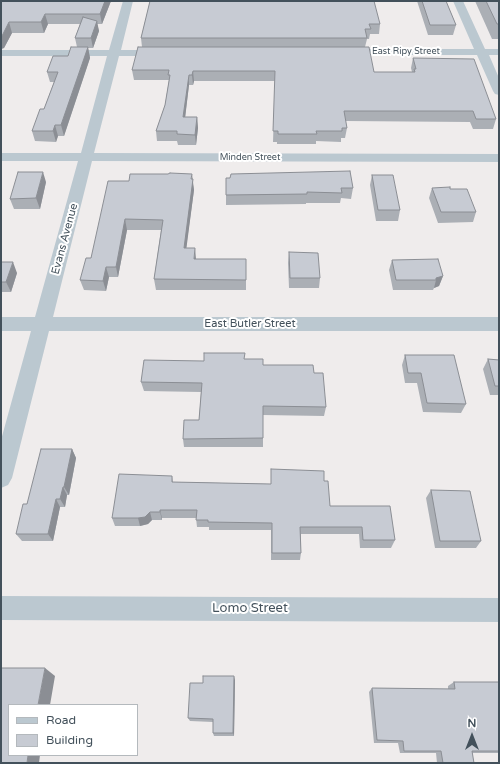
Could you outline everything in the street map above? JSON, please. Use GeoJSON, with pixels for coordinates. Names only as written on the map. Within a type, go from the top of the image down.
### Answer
{"type":"FeatureCollection","features":[{"type":"Feature","properties":{"kind":"street","name":"Evans Avenue"},"geometry":{"type":"LineString","coordinates":[[1,478],[128,1]]}},
{"type":"Feature","properties":{"kind":"street"},"geometry":{"type":"LineString","coordinates":[[458,1],[499,91]]}},
{"type":"Feature","properties":{"kind":"street"},"geometry":{"type":"LineString","coordinates":[[1,53],[170,52]]}},
{"type":"Feature","properties":{"kind":"street","name":"East Ripy Street"},"geometry":{"type":"LineString","coordinates":[[330,52],[499,52]]}},
{"type":"Feature","properties":{"kind":"street","name":"Minden Street"},"geometry":{"type":"LineString","coordinates":[[1,157],[499,158]]}},
{"type":"Feature","properties":{"kind":"street","name":"East Butler Street"},"geometry":{"type":"LineString","coordinates":[[1,324],[499,324]]}},
{"type":"Feature","properties":{"kind":"street","name":"Lomo Street"},"geometry":{"type":"LineString","coordinates":[[1,608],[499,610]]}},
{"type":"Feature","properties":{"kind":"building"},"geometry":{"type":"Polygon","coordinates":[[[1,1],[105,1],[100,14],[45,14],[41,22],[9,22],[1,38],[1,1]]]}},
{"type":"Feature","properties":{"kind":"building"},"geometry":{"type":"Polygon","coordinates":[[[150,1],[374,1],[380,24],[369,24],[371,29],[365,29],[367,38],[141,38],[150,1]]]}},
{"type":"Feature","properties":{"kind":"building"},"geometry":{"type":"Polygon","coordinates":[[[422,1],[446,1],[456,25],[430,25],[422,1]]]}},
{"type":"Feature","properties":{"kind":"building"},"geometry":{"type":"Polygon","coordinates":[[[486,1],[499,1],[499,24],[497,24],[486,1]]]}},
{"type":"Feature","properties":{"kind":"building"},"geometry":{"type":"Polygon","coordinates":[[[83,17],[97,21],[91,38],[75,38],[83,17]]]}},
{"type":"Feature","properties":{"kind":"building"},"geometry":{"type":"Polygon","coordinates":[[[71,47],[88,47],[61,125],[55,125],[53,131],[32,131],[40,109],[44,109],[58,72],[47,72],[53,56],[68,56],[71,47]]]}},
{"type":"Feature","properties":{"kind":"building"},"geometry":{"type":"Polygon","coordinates":[[[138,47],[369,47],[374,72],[415,72],[414,69],[416,69],[413,58],[474,59],[496,119],[476,119],[473,111],[344,111],[347,128],[342,128],[342,131],[316,131],[317,134],[278,134],[278,131],[273,131],[275,71],[193,71],[192,75],[189,75],[183,117],[197,117],[195,135],[177,134],[177,131],[156,131],[165,105],[170,75],[168,75],[169,70],[132,70],[138,47]]]}},
{"type":"Feature","properties":{"kind":"building"},"geometry":{"type":"Polygon","coordinates":[[[350,171],[353,188],[341,188],[342,193],[307,192],[307,194],[226,195],[226,178],[230,178],[231,174],[350,171]]]}},
{"type":"Feature","properties":{"kind":"building"},"geometry":{"type":"Polygon","coordinates":[[[18,172],[43,172],[36,198],[10,199],[18,172]]]}},
{"type":"Feature","properties":{"kind":"building"},"geometry":{"type":"Polygon","coordinates":[[[130,174],[192,174],[191,179],[193,179],[184,248],[195,248],[194,259],[246,259],[246,280],[154,279],[163,220],[125,219],[116,267],[106,267],[103,281],[80,280],[86,258],[91,258],[108,181],[129,181],[130,174]]]}},
{"type":"Feature","properties":{"kind":"building"},"geometry":{"type":"Polygon","coordinates":[[[372,175],[393,175],[400,210],[378,210],[372,175]]]}},
{"type":"Feature","properties":{"kind":"building"},"geometry":{"type":"Polygon","coordinates":[[[450,187],[450,189],[467,189],[476,212],[441,212],[432,188],[450,187]]]}},
{"type":"Feature","properties":{"kind":"building"},"geometry":{"type":"Polygon","coordinates":[[[289,252],[318,253],[320,278],[290,278],[289,252]]]}},
{"type":"Feature","properties":{"kind":"building"},"geometry":{"type":"Polygon","coordinates":[[[438,259],[443,276],[436,278],[436,280],[396,280],[392,260],[438,259]]]}},
{"type":"Feature","properties":{"kind":"building"},"geometry":{"type":"Polygon","coordinates":[[[1,262],[13,262],[6,282],[1,282],[1,262]]]}},
{"type":"Feature","properties":{"kind":"building"},"geometry":{"type":"Polygon","coordinates":[[[204,353],[245,353],[244,359],[263,359],[263,365],[313,365],[314,373],[323,373],[326,407],[263,406],[263,438],[183,439],[184,420],[199,420],[202,383],[141,382],[144,360],[204,361],[204,353]]]}},
{"type":"Feature","properties":{"kind":"building"},"geometry":{"type":"Polygon","coordinates":[[[405,355],[454,355],[466,404],[427,403],[421,373],[408,373],[405,355]]]}},
{"type":"Feature","properties":{"kind":"building"},"geometry":{"type":"Polygon","coordinates":[[[488,359],[499,360],[499,386],[495,386],[488,359]]]}},
{"type":"Feature","properties":{"kind":"building"},"geometry":{"type":"Polygon","coordinates":[[[41,449],[72,449],[64,487],[60,499],[56,499],[48,534],[16,534],[23,504],[27,504],[41,449]]]}},
{"type":"Feature","properties":{"kind":"building"},"geometry":{"type":"Polygon","coordinates":[[[271,469],[324,471],[324,481],[328,481],[330,506],[390,506],[395,540],[363,540],[362,527],[300,527],[301,553],[272,553],[272,523],[208,522],[208,520],[196,520],[197,510],[160,510],[160,512],[150,512],[145,517],[112,518],[119,474],[172,476],[172,482],[271,484],[271,469]]]}},
{"type":"Feature","properties":{"kind":"building"},"geometry":{"type":"Polygon","coordinates":[[[431,490],[470,491],[481,541],[440,541],[431,490]]]}},
{"type":"Feature","properties":{"kind":"building"},"geometry":{"type":"Polygon","coordinates":[[[1,668],[45,668],[38,704],[8,704],[8,756],[28,756],[27,763],[1,763],[1,668]]]}},
{"type":"Feature","properties":{"kind":"building"},"geometry":{"type":"Polygon","coordinates":[[[203,676],[234,676],[233,733],[213,733],[213,719],[188,718],[190,683],[203,683],[203,676]]]}},
{"type":"Feature","properties":{"kind":"building"},"geometry":{"type":"Polygon","coordinates":[[[454,682],[499,682],[499,751],[472,751],[474,763],[443,763],[441,751],[404,751],[403,741],[377,740],[372,688],[455,689],[454,682]]]}}]}
